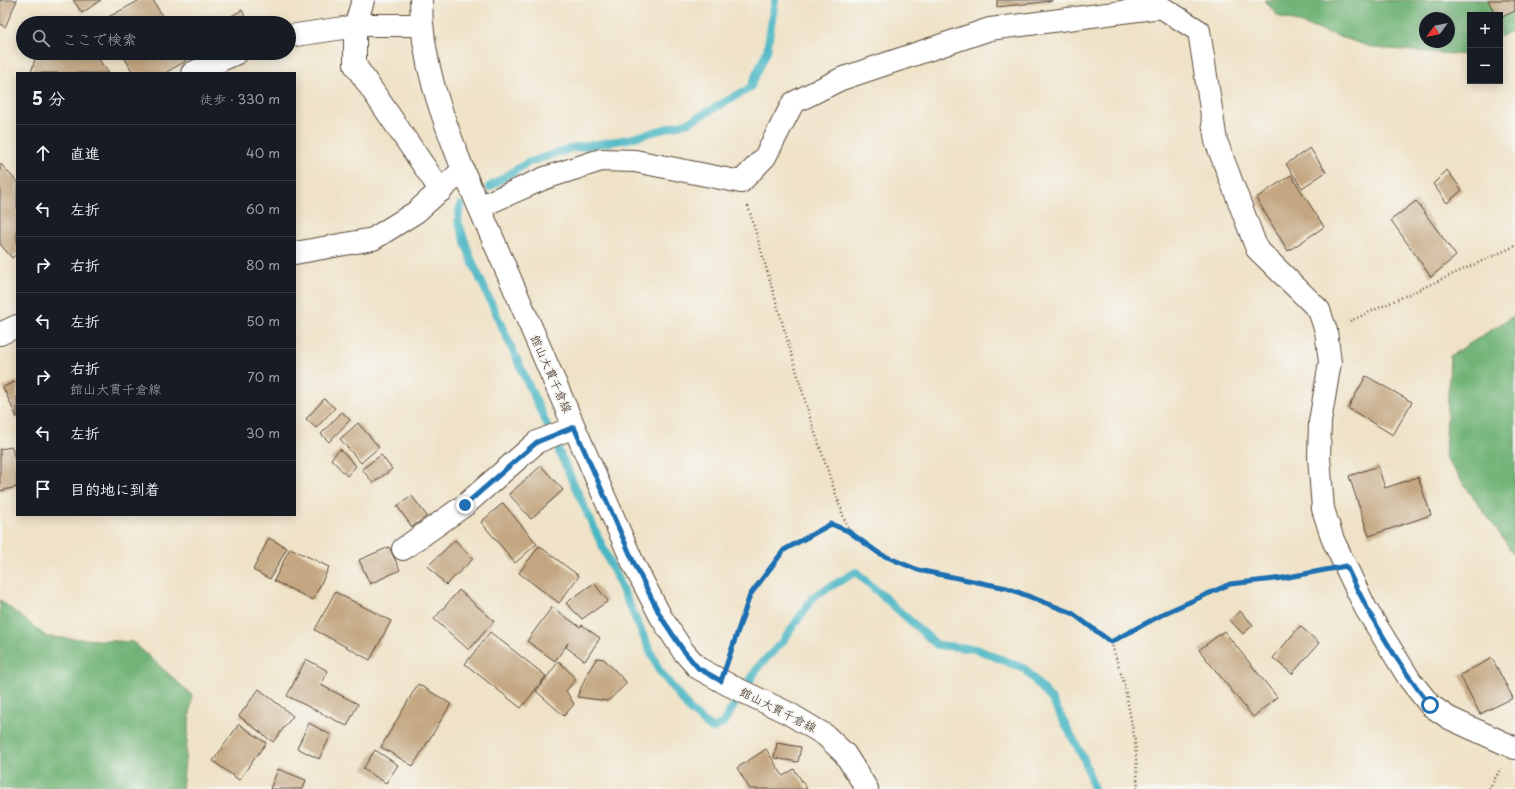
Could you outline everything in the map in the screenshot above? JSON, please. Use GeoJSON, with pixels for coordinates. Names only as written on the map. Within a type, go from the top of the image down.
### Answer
{"type":"FeatureCollection","features":[{"type":"Feature","properties":{"kind":"street"},"geometry":{"type":"LineString","coordinates":[[363,0],[355,27],[355,65],[441,191]]}},
{"type":"Feature","properties":{"kind":"street","name":"館山大貫千倉線"},"geometry":{"type":"LineString","coordinates":[[420,0],[421,25],[429,74],[442,117],[463,170],[574,427],[634,563],[661,617],[683,650],[698,668],[725,683],[788,713],[825,735],[845,754],[867,789]]}},
{"type":"Feature","properties":{"kind":"street"},"geometry":{"type":"LineString","coordinates":[[479,207],[545,178],[601,160],[635,161],[741,182],[765,157],[793,103],[841,79],[990,29],[1161,7],[1199,31],[1216,141],[1257,249],[1318,310],[1326,331],[1330,362],[1320,422],[1318,457],[1323,509],[1333,540],[1370,615],[1410,680],[1430,705],[1450,718],[1515,748]]}},
{"type":"Feature","properties":{"kind":"street"},"geometry":{"type":"LineString","coordinates":[[296,35],[364,25],[421,25]]}},
{"type":"Feature","properties":{"kind":"street"},"geometry":{"type":"LineString","coordinates":[[194,72],[221,60]]}},
{"type":"Feature","properties":{"kind":"street"},"geometry":{"type":"LineString","coordinates":[[296,253],[373,238],[416,212],[463,170]]}},
{"type":"Feature","properties":{"kind":"street"},"geometry":{"type":"LineString","coordinates":[[0,334],[16,326]]}},
{"type":"Feature","properties":{"kind":"street"},"geometry":{"type":"LineString","coordinates":[[403,549],[425,535],[465,505],[537,442],[574,427]]}},
{"type":"Feature","properties":{"kind":"path"},"geometry":{"type":"LineString","coordinates":[[741,182],[812,424],[848,531]]}},
{"type":"Feature","properties":{"kind":"path"},"geometry":{"type":"LineString","coordinates":[[1326,331],[1515,246]]}},
{"type":"Feature","properties":{"kind":"path"},"geometry":{"type":"LineString","coordinates":[[725,683],[750,595],[784,550],[831,524],[848,531],[880,554],[918,570],[1007,588],[1072,613],[1111,642],[1124,682],[1135,741],[1138,789]]}},
{"type":"Feature","properties":{"kind":"path"},"geometry":{"type":"LineString","coordinates":[[1111,642],[1167,612],[1230,584],[1283,578],[1346,566]]}},
{"type":"Feature","properties":{"kind":"green space"},"geometry":{"type":"Polygon","coordinates":[[[1264,0],[1515,0],[1515,29],[1503,35],[1503,12],[1467,12],[1467,55],[1374,48],[1278,16],[1264,0]]]}},
{"type":"Feature","properties":{"kind":"green space"},"geometry":{"type":"Polygon","coordinates":[[[1515,315],[1515,559],[1505,541],[1445,458],[1450,356],[1515,315]]]}},
{"type":"Feature","properties":{"kind":"green space"},"geometry":{"type":"Polygon","coordinates":[[[0,600],[47,637],[133,642],[192,695],[182,789],[0,789],[0,600]]]}},
{"type":"Feature","properties":{"kind":"building"},"geometry":{"type":"Polygon","coordinates":[[[0,0],[17,0],[5,27],[0,24],[0,0]]]}},
{"type":"Feature","properties":{"kind":"building"},"geometry":{"type":"Polygon","coordinates":[[[73,0],[101,0],[82,13],[73,0]]]}},
{"type":"Feature","properties":{"kind":"building"},"geometry":{"type":"Polygon","coordinates":[[[140,0],[153,0],[162,16],[110,16],[140,0]]]}},
{"type":"Feature","properties":{"kind":"building"},"geometry":{"type":"Polygon","coordinates":[[[997,0],[1052,0],[1052,1],[997,7],[997,0]]]}},
{"type":"Feature","properties":{"kind":"building"},"geometry":{"type":"Polygon","coordinates":[[[1488,0],[1515,0],[1515,11],[1503,17],[1503,12],[1494,12],[1488,0]]]}},
{"type":"Feature","properties":{"kind":"building"},"geometry":{"type":"Polygon","coordinates":[[[242,10],[245,16],[231,16],[242,10]]]}},
{"type":"Feature","properties":{"kind":"building"},"geometry":{"type":"Polygon","coordinates":[[[35,60],[99,60],[108,72],[31,72],[35,60]]]}},
{"type":"Feature","properties":{"kind":"building"},"geometry":{"type":"Polygon","coordinates":[[[126,60],[186,61],[167,72],[132,72],[126,60]]]}},
{"type":"Feature","properties":{"kind":"building"},"geometry":{"type":"Polygon","coordinates":[[[1310,148],[1326,172],[1302,188],[1286,164],[1310,148]]]}},
{"type":"Feature","properties":{"kind":"building"},"geometry":{"type":"Polygon","coordinates":[[[0,163],[16,181],[16,255],[12,258],[0,244],[0,163]]]}},
{"type":"Feature","properties":{"kind":"building"},"geometry":{"type":"Polygon","coordinates":[[[1447,170],[1462,190],[1447,203],[1433,184],[1447,170]]]}},
{"type":"Feature","properties":{"kind":"building"},"geometry":{"type":"Polygon","coordinates":[[[1291,175],[1324,227],[1288,251],[1256,198],[1291,175]]]}},
{"type":"Feature","properties":{"kind":"building"},"geometry":{"type":"Polygon","coordinates":[[[1416,201],[1456,256],[1431,277],[1391,220],[1416,201]]]}},
{"type":"Feature","properties":{"kind":"building"},"geometry":{"type":"Polygon","coordinates":[[[1366,376],[1412,402],[1393,435],[1348,408],[1366,376]]]}},
{"type":"Feature","properties":{"kind":"building"},"geometry":{"type":"Polygon","coordinates":[[[16,381],[16,416],[3,387],[16,381]]]}},
{"type":"Feature","properties":{"kind":"building"},"geometry":{"type":"Polygon","coordinates":[[[324,399],[335,408],[316,428],[306,419],[324,399]]]}},
{"type":"Feature","properties":{"kind":"building"},"geometry":{"type":"Polygon","coordinates":[[[342,412],[350,420],[329,442],[321,434],[342,412]]]}},
{"type":"Feature","properties":{"kind":"building"},"geometry":{"type":"Polygon","coordinates":[[[358,423],[379,447],[361,463],[340,439],[358,423]]]}},
{"type":"Feature","properties":{"kind":"building"},"geometry":{"type":"Polygon","coordinates":[[[12,447],[16,465],[16,487],[0,491],[0,449],[12,447]]]}},
{"type":"Feature","properties":{"kind":"building"},"geometry":{"type":"Polygon","coordinates":[[[340,449],[356,466],[347,476],[331,459],[340,449]]]}},
{"type":"Feature","properties":{"kind":"building"},"geometry":{"type":"Polygon","coordinates":[[[381,455],[392,469],[373,483],[362,469],[381,455]]]}},
{"type":"Feature","properties":{"kind":"building"},"geometry":{"type":"Polygon","coordinates":[[[541,466],[563,490],[531,519],[509,494],[541,466]]]}},
{"type":"Feature","properties":{"kind":"building"},"geometry":{"type":"Polygon","coordinates":[[[1378,466],[1385,488],[1418,477],[1431,515],[1369,536],[1349,476],[1378,466]]]}},
{"type":"Feature","properties":{"kind":"building"},"geometry":{"type":"Polygon","coordinates":[[[412,496],[427,516],[412,527],[397,506],[412,496]]]}},
{"type":"Feature","properties":{"kind":"building"},"geometry":{"type":"Polygon","coordinates":[[[503,503],[537,544],[515,563],[481,522],[503,503]]]}},
{"type":"Feature","properties":{"kind":"building"},"geometry":{"type":"Polygon","coordinates":[[[269,538],[287,548],[270,579],[253,570],[269,538]]]}},
{"type":"Feature","properties":{"kind":"building"},"geometry":{"type":"Polygon","coordinates":[[[455,540],[473,559],[446,585],[428,566],[455,540]]]}},
{"type":"Feature","properties":{"kind":"building"},"geometry":{"type":"Polygon","coordinates":[[[539,546],[579,576],[559,603],[519,573],[539,546]]]}},
{"type":"Feature","properties":{"kind":"building"},"geometry":{"type":"Polygon","coordinates":[[[389,547],[400,570],[370,584],[359,560],[389,547]]]}},
{"type":"Feature","properties":{"kind":"building"},"geometry":{"type":"Polygon","coordinates":[[[290,548],[329,567],[313,600],[274,581],[290,548]]]}},
{"type":"Feature","properties":{"kind":"building"},"geometry":{"type":"Polygon","coordinates":[[[594,583],[608,601],[582,619],[566,603],[594,583]]]}},
{"type":"Feature","properties":{"kind":"building"},"geometry":{"type":"Polygon","coordinates":[[[459,590],[494,621],[469,650],[434,619],[459,590]]]}},
{"type":"Feature","properties":{"kind":"building"},"geometry":{"type":"Polygon","coordinates":[[[335,592],[391,621],[370,660],[315,630],[335,592]]]}},
{"type":"Feature","properties":{"kind":"building"},"geometry":{"type":"Polygon","coordinates":[[[552,607],[580,627],[582,625],[600,638],[585,661],[566,647],[568,643],[555,661],[527,641],[552,607]]]}},
{"type":"Feature","properties":{"kind":"building"},"geometry":{"type":"Polygon","coordinates":[[[1240,611],[1253,625],[1243,634],[1230,620],[1240,611]]]}},
{"type":"Feature","properties":{"kind":"building"},"geometry":{"type":"Polygon","coordinates":[[[1300,626],[1319,643],[1292,674],[1273,658],[1300,626]]]}},
{"type":"Feature","properties":{"kind":"building"},"geometry":{"type":"Polygon","coordinates":[[[1224,631],[1277,697],[1253,717],[1199,650],[1224,631]]]}},
{"type":"Feature","properties":{"kind":"building"},"geometry":{"type":"Polygon","coordinates":[[[490,632],[546,676],[521,708],[465,664],[490,632]]]}},
{"type":"Feature","properties":{"kind":"building"},"geometry":{"type":"Polygon","coordinates":[[[597,658],[604,659],[627,683],[608,701],[577,697],[588,672],[597,658]]]}},
{"type":"Feature","properties":{"kind":"building"},"geometry":{"type":"Polygon","coordinates":[[[1492,658],[1513,698],[1480,714],[1460,675],[1492,658]]]}},
{"type":"Feature","properties":{"kind":"building"},"geometry":{"type":"Polygon","coordinates":[[[306,659],[328,671],[321,685],[358,704],[347,726],[287,696],[306,659]]]}},
{"type":"Feature","properties":{"kind":"building"},"geometry":{"type":"Polygon","coordinates":[[[559,661],[576,679],[566,691],[574,704],[564,716],[536,691],[559,661]]]}},
{"type":"Feature","properties":{"kind":"building"},"geometry":{"type":"Polygon","coordinates":[[[418,684],[451,704],[413,766],[381,747],[418,684]]]}},
{"type":"Feature","properties":{"kind":"building"},"geometry":{"type":"Polygon","coordinates":[[[259,689],[293,716],[273,742],[239,716],[259,689]]]}},
{"type":"Feature","properties":{"kind":"building"},"geometry":{"type":"Polygon","coordinates":[[[309,723],[331,735],[319,759],[297,748],[309,723]]]}},
{"type":"Feature","properties":{"kind":"building"},"geometry":{"type":"Polygon","coordinates":[[[239,724],[266,743],[239,780],[213,761],[239,724]]]}},
{"type":"Feature","properties":{"kind":"building"},"geometry":{"type":"Polygon","coordinates":[[[777,743],[801,747],[798,762],[774,758],[777,743]]]}},
{"type":"Feature","properties":{"kind":"building"},"geometry":{"type":"Polygon","coordinates":[[[766,749],[783,776],[794,769],[807,789],[750,789],[737,768],[766,749]]]}},
{"type":"Feature","properties":{"kind":"building"},"geometry":{"type":"Polygon","coordinates":[[[375,750],[398,765],[386,783],[363,769],[375,750]]]}},
{"type":"Feature","properties":{"kind":"building"},"geometry":{"type":"Polygon","coordinates":[[[278,769],[306,780],[303,789],[270,789],[278,769]]]}},
{"type":"Feature","properties":{"kind":"waterway"},"geometry":{"type":"LineString","coordinates":[[489,187],[527,163],[572,148],[629,139],[689,122],[750,88],[767,51],[775,0]]}},
{"type":"Feature","properties":{"kind":"waterway"},"geometry":{"type":"LineString","coordinates":[[460,205],[458,221],[471,259],[659,670],[690,710],[712,729],[723,723],[759,666],[783,641],[814,596],[856,572],[937,645],[976,649],[1025,669],[1052,700],[1084,759],[1094,789]]}},
{"type":"Feature","properties":{"kind":"route"},"geometry":{"type":"LineString","coordinates":[[465,505],[537,442],[574,427],[634,563],[661,617],[683,650],[698,668],[721,681],[750,595],[784,550],[831,524],[848,531],[880,554],[918,570],[1007,588],[1072,613],[1111,642],[1167,612],[1230,584],[1283,578],[1346,566],[1366,609],[1410,680],[1430,705]]}}]}
